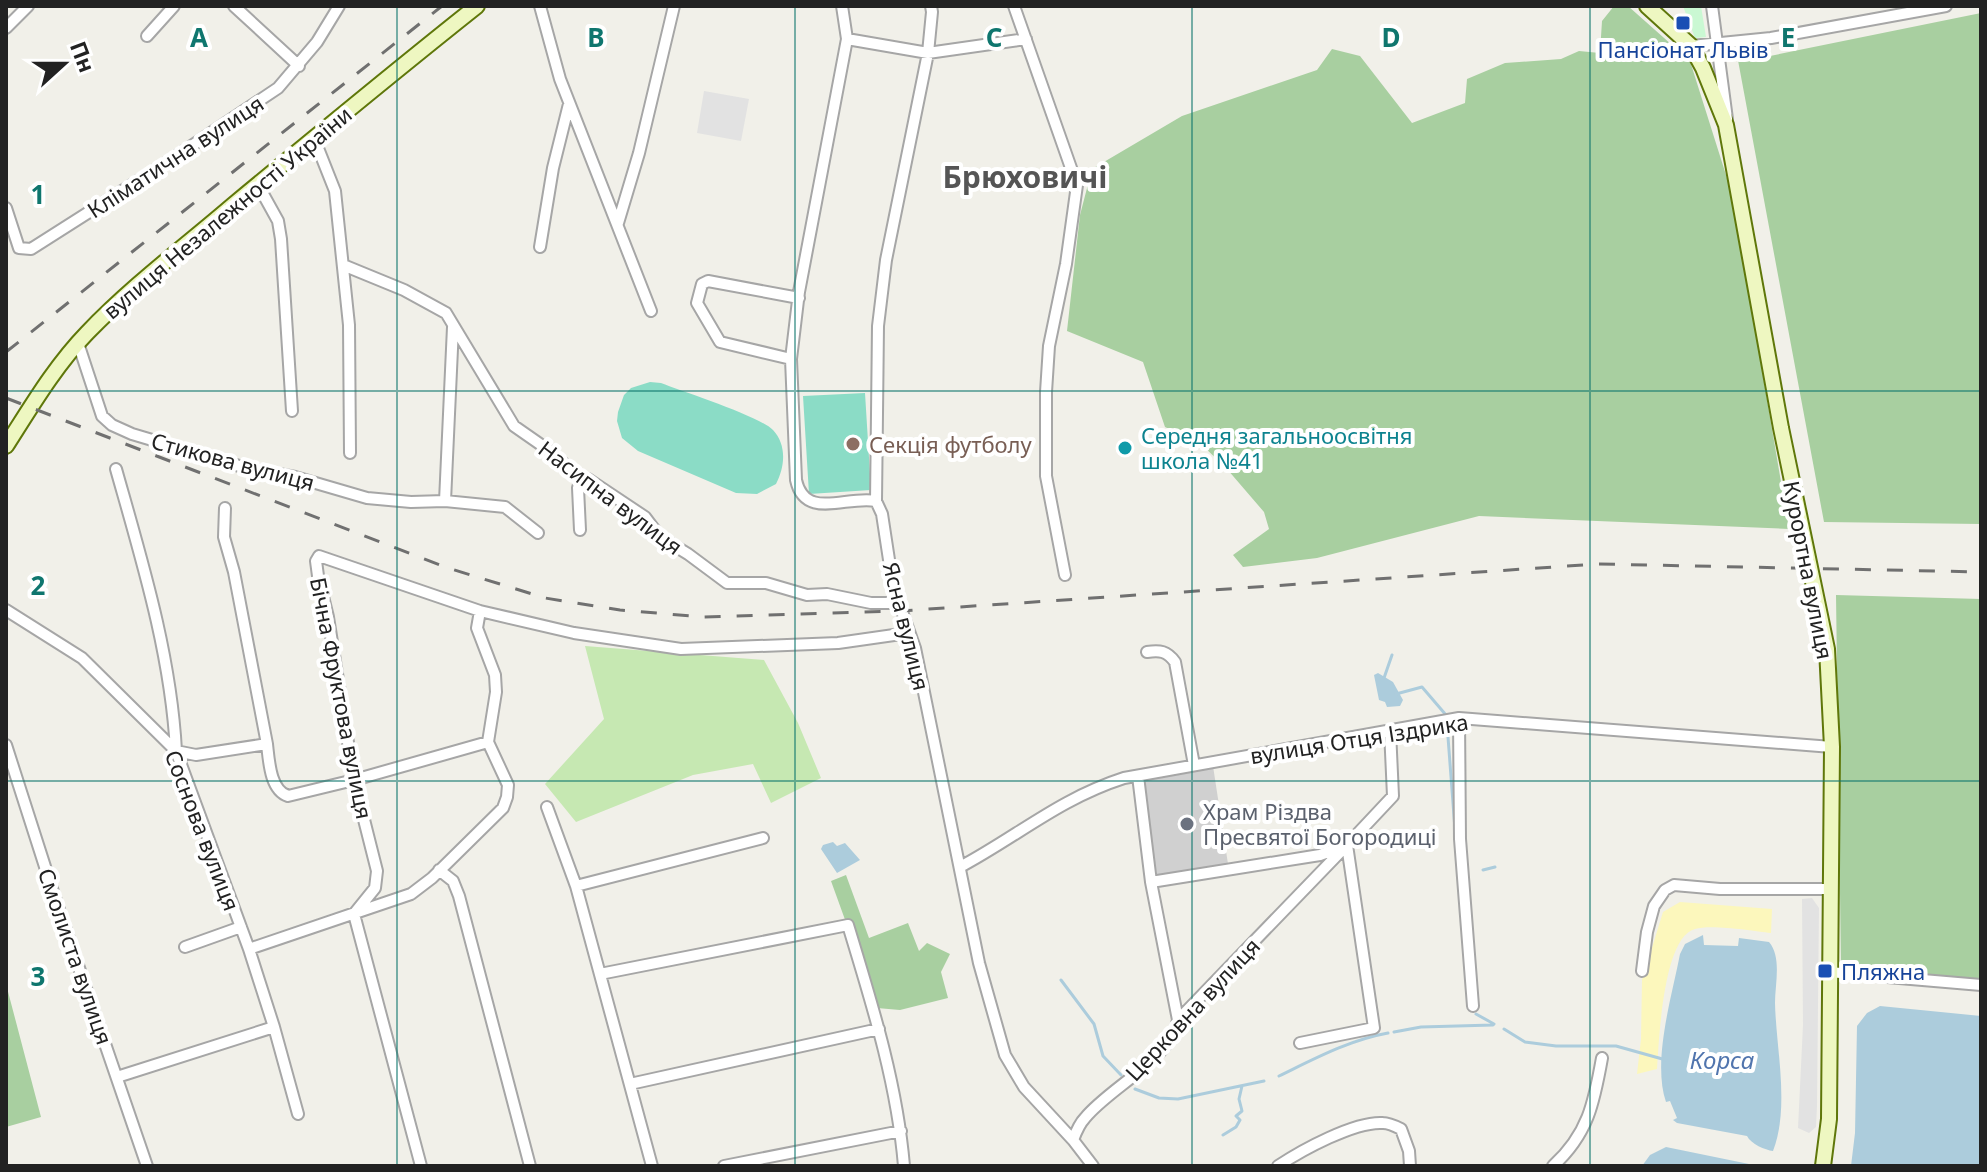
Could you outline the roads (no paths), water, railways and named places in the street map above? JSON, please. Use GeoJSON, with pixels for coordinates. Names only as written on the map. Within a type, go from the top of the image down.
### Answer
{"type":"FeatureCollection","features":[{"type":"Feature","properties":{"kind":"main road","name":"вулиця Незалежності України"},"geometry":{"type":"LineString","coordinates":[[6,446],[30,407],[78,343],[127,294],[477,6]]}},
{"type":"Feature","properties":{"kind":"main road","name":"Курортна вулиця"},"geometry":{"type":"LineString","coordinates":[[1647,6],[1691,46],[1730,137],[1781,428],[1827,649],[1832,747],[1829,1119],[1823,1166]]}},
{"type":"Feature","properties":{"kind":"street"},"geometry":{"type":"LineString","coordinates":[[6,28],[28,6]]}},
{"type":"Feature","properties":{"kind":"street"},"geometry":{"type":"LineString","coordinates":[[147,36],[174,6]]}},
{"type":"Feature","properties":{"kind":"street"},"geometry":{"type":"LineString","coordinates":[[234,6],[299,66]]}},
{"type":"Feature","properties":{"kind":"street","name":"Кліматична вулиця"},"geometry":{"type":"LineString","coordinates":[[6,208],[19,248],[31,249],[278,88],[299,66],[339,6]]}},
{"type":"Feature","properties":{"kind":"street"},"geometry":{"type":"LineString","coordinates":[[540,6],[569,104],[651,311]]}},
{"type":"Feature","properties":{"kind":"street"},"geometry":{"type":"LineString","coordinates":[[618,223],[639,153],[674,6]]}},
{"type":"Feature","properties":{"kind":"street"},"geometry":{"type":"LineString","coordinates":[[842,6],[847,39],[799,298],[791,359],[798,491],[807,500],[820,504],[876,501]]}},
{"type":"Feature","properties":{"kind":"street","name":"Ясна вулиця"},"geometry":{"type":"LineString","coordinates":[[931,6],[928,53],[886,260],[878,326],[876,501],[882,514],[898,603],[915,648],[979,963],[1005,1055],[1024,1087],[1093,1166]]}},
{"type":"Feature","properties":{"kind":"street"},"geometry":{"type":"LineString","coordinates":[[1027,6],[1015,10],[1077,185],[1066,264],[1049,346],[1046,392],[1046,476],[1065,575]]}},
{"type":"Feature","properties":{"kind":"street"},"geometry":{"type":"LineString","coordinates":[[1712,6],[1730,137]]}},
{"type":"Feature","properties":{"kind":"street"},"geometry":{"type":"LineString","coordinates":[[1691,46],[1771,38],[1946,6]]}},
{"type":"Feature","properties":{"kind":"street"},"geometry":{"type":"LineString","coordinates":[[847,39],[928,53],[1026,39]]}},
{"type":"Feature","properties":{"kind":"street"},"geometry":{"type":"LineString","coordinates":[[540,247],[553,168],[569,104]]}},
{"type":"Feature","properties":{"kind":"street"},"geometry":{"type":"LineString","coordinates":[[314,138],[335,191],[349,325],[350,453]]}},
{"type":"Feature","properties":{"kind":"street"},"geometry":{"type":"LineString","coordinates":[[258,185],[278,221],[281,239],[292,411]]}},
{"type":"Feature","properties":{"kind":"street","name":"Насипна вулиця"},"geometry":{"type":"LineString","coordinates":[[343,265],[404,290],[446,313],[514,426],[581,478],[588,479],[645,517],[660,537],[727,583],[766,583],[807,595],[827,594],[871,603],[898,603]]}},
{"type":"Feature","properties":{"kind":"street"},"geometry":{"type":"LineString","coordinates":[[791,359],[720,342],[697,303],[702,284],[708,281],[799,298]]}},
{"type":"Feature","properties":{"kind":"street"},"geometry":{"type":"LineString","coordinates":[[445,501],[454,325]]}},
{"type":"Feature","properties":{"kind":"street","name":"Стикова вулиця"},"geometry":{"type":"LineString","coordinates":[[78,343],[102,416],[112,425],[132,434],[246,468],[295,477],[367,498],[505,507],[538,533]]}},
{"type":"Feature","properties":{"kind":"street"},"geometry":{"type":"LineString","coordinates":[[116,469],[152,602],[176,751],[196,755],[267,744]]}},
{"type":"Feature","properties":{"kind":"street"},"geometry":{"type":"LineString","coordinates":[[580,530],[578,488],[581,478]]}},
{"type":"Feature","properties":{"kind":"street"},"geometry":{"type":"LineString","coordinates":[[225,508],[224,537],[234,572],[276,788],[281,794],[301,794],[488,742]]}},
{"type":"Feature","properties":{"kind":"street","name":"Бічна Фруктова вулиця"},"geometry":{"type":"LineString","coordinates":[[354,914],[375,888],[377,871],[354,780],[316,561],[319,556],[480,611]]}},
{"type":"Feature","properties":{"kind":"street","name":"Соснова вулиця"},"geometry":{"type":"LineString","coordinates":[[6,610],[82,658],[176,751],[249,949],[298,1114]]}},
{"type":"Feature","properties":{"kind":"street"},"geometry":{"type":"LineString","coordinates":[[249,949],[411,894],[503,808],[508,785],[488,742],[496,692],[495,675],[477,628],[480,611],[574,633],[681,649],[838,643],[908,633]]}},
{"type":"Feature","properties":{"kind":"street"},"geometry":{"type":"LineString","coordinates":[[1147,652],[1159,650],[1175,662],[1194,765]]}},
{"type":"Feature","properties":{"kind":"street"},"geometry":{"type":"LineString","coordinates":[[1459,718],[1460,839],[1473,1006]]}},
{"type":"Feature","properties":{"kind":"street","name":"вулиця Отця Іздрика"},"geometry":{"type":"LineString","coordinates":[[960,867],[1043,814],[1093,788],[1124,778],[1459,718],[1832,747]]}},
{"type":"Feature","properties":{"kind":"street","name":"Церковна вулиця"},"geometry":{"type":"LineString","coordinates":[[1073,1140],[1085,1117],[1116,1088],[1140,1072],[1176,1032],[1178,1020],[1393,796],[1390,730]]}},
{"type":"Feature","properties":{"kind":"street","name":"Смолиста вулиця"},"geometry":{"type":"LineString","coordinates":[[6,745],[147,1166]]}},
{"type":"Feature","properties":{"kind":"street"},"geometry":{"type":"LineString","coordinates":[[1138,776],[1151,882],[1178,1020]]}},
{"type":"Feature","properties":{"kind":"street"},"geometry":{"type":"LineString","coordinates":[[547,807],[576,886],[652,1166]]}},
{"type":"Feature","properties":{"kind":"street"},"geometry":{"type":"LineString","coordinates":[[576,886],[763,838]]}},
{"type":"Feature","properties":{"kind":"street"},"geometry":{"type":"LineString","coordinates":[[1151,882],[1320,855],[1347,845],[1374,1028],[1300,1043]]}},
{"type":"Feature","properties":{"kind":"street"},"geometry":{"type":"LineString","coordinates":[[439,870],[453,881],[459,896],[530,1166]]}},
{"type":"Feature","properties":{"kind":"street"},"geometry":{"type":"LineString","coordinates":[[1642,971],[1654,906],[1665,890],[1674,885],[1720,889],[1830,889]]}},
{"type":"Feature","properties":{"kind":"street"},"geometry":{"type":"LineString","coordinates":[[354,914],[421,1166]]}},
{"type":"Feature","properties":{"kind":"street"},"geometry":{"type":"LineString","coordinates":[[600,974],[848,925],[879,1029],[901,1131],[904,1166]]}},
{"type":"Feature","properties":{"kind":"street"},"geometry":{"type":"LineString","coordinates":[[185,947],[241,927]]}},
{"type":"Feature","properties":{"kind":"street"},"geometry":{"type":"LineString","coordinates":[[1829,972],[1981,985]]}},
{"type":"Feature","properties":{"kind":"street"},"geometry":{"type":"LineString","coordinates":[[117,1077],[274,1027]]}},
{"type":"Feature","properties":{"kind":"street"},"geometry":{"type":"LineString","coordinates":[[630,1084],[879,1029]]}},
{"type":"Feature","properties":{"kind":"street"},"geometry":{"type":"LineString","coordinates":[[1553,1166],[1574,1142],[1589,1117],[1602,1058]]}},
{"type":"Feature","properties":{"kind":"street"},"geometry":{"type":"LineString","coordinates":[[1278,1166],[1341,1133],[1366,1124],[1385,1122],[1401,1129],[1409,1151],[1410,1166]]}},
{"type":"Feature","properties":{"kind":"street"},"geometry":{"type":"LineString","coordinates":[[724,1166],[901,1131]]}},
{"type":"Feature","properties":{"kind":"water"},"geometry":{"type":"Polygon","coordinates":[[[1378,673],[1393,682],[1403,700],[1400,706],[1387,707],[1385,702],[1379,700],[1374,675],[1378,673]]]}},
{"type":"Feature","properties":{"kind":"water"},"geometry":{"type":"Polygon","coordinates":[[[833,842],[837,846],[845,843],[860,860],[837,873],[821,849],[823,845],[833,842]]]}},
{"type":"Feature","properties":{"kind":"water","name":"Корса"},"geometry":{"type":"Polygon","coordinates":[[[1703,935],[1704,945],[1738,946],[1739,938],[1769,942],[1773,948],[1777,971],[1775,1003],[1781,1116],[1773,1151],[1758,1146],[1747,1136],[1677,1123],[1673,1120],[1677,1118],[1670,1101],[1666,1102],[1661,1067],[1668,1008],[1680,954],[1685,944],[1703,935]]]}},
{"type":"Feature","properties":{"kind":"water"},"geometry":{"type":"Polygon","coordinates":[[[1880,1006],[1981,1016],[1981,1166],[1851,1166],[1855,1133],[1857,1026],[1867,1013],[1880,1006]]]}},
{"type":"Feature","properties":{"kind":"water"},"geometry":{"type":"Polygon","coordinates":[[[1666,1147],[1763,1166],[1642,1166],[1650,1155],[1666,1147]]]}},
{"type":"Feature","properties":{"kind":"waterway"},"geometry":{"type":"LineString","coordinates":[[1384,678],[1392,655]]}},
{"type":"Feature","properties":{"kind":"waterway"},"geometry":{"type":"LineString","coordinates":[[1396,694],[1422,687],[1446,715]]}},
{"type":"Feature","properties":{"kind":"waterway"},"geometry":{"type":"LineString","coordinates":[[1447,724],[1467,987]]}},
{"type":"Feature","properties":{"kind":"waterway"},"geometry":{"type":"LineString","coordinates":[[1483,870],[1495,867]]}},
{"type":"Feature","properties":{"kind":"waterway"},"geometry":{"type":"LineString","coordinates":[[1061,980],[1094,1024],[1103,1056],[1121,1075]]}},
{"type":"Feature","properties":{"kind":"waterway"},"geometry":{"type":"LineString","coordinates":[[1476,1014],[1494,1024]]}},
{"type":"Feature","properties":{"kind":"waterway"},"geometry":{"type":"LineString","coordinates":[[1394,1032],[1421,1027],[1493,1025]]}},
{"type":"Feature","properties":{"kind":"waterway"},"geometry":{"type":"LineString","coordinates":[[1504,1029],[1525,1042],[1556,1046],[1616,1046],[1666,1060]]}},
{"type":"Feature","properties":{"kind":"waterway"},"geometry":{"type":"LineString","coordinates":[[1279,1076],[1346,1045],[1388,1033]]}},
{"type":"Feature","properties":{"kind":"waterway"},"geometry":{"type":"LineString","coordinates":[[1135,1089],[1159,1098],[1178,1099],[1264,1081]]}},
{"type":"Feature","properties":{"kind":"waterway"},"geometry":{"type":"LineString","coordinates":[[1223,1135],[1236,1127],[1240,1120],[1236,1116],[1242,1111],[1239,1099],[1242,1086]]}},
{"type":"Feature","properties":{"kind":"railway"},"geometry":{"type":"LineString","coordinates":[[6,352],[442,6]]}},
{"type":"Feature","properties":{"kind":"railway"},"geometry":{"type":"LineString","coordinates":[[6,398],[445,567],[545,598],[620,610],[703,617],[900,611],[1598,564],[1981,572]]}},
{"type":"Feature","properties":{"kind":"place","name":"Пансіонат Львів"},"geometry":{"type":"Point","coordinates":[1683,23]}},
{"type":"Feature","properties":{"kind":"place","name":"Секція футболу"},"geometry":{"type":"Point","coordinates":[853,444]}},
{"type":"Feature","properties":{"kind":"place","name":"Середня загальноосвітня школа №41"},"geometry":{"type":"Point","coordinates":[1125,448]}},
{"type":"Feature","properties":{"kind":"place","name":"Храм Різдва Пресвятої Богородиці"},"geometry":{"type":"Point","coordinates":[1187,824]}},
{"type":"Feature","properties":{"kind":"place","name":"Пляжна"},"geometry":{"type":"Point","coordinates":[1825,971]}},
{"type":"Feature","properties":{"kind":"district","name":"Брюховичі"},"geometry":{"type":"Point","coordinates":[1025,176]}}]}
